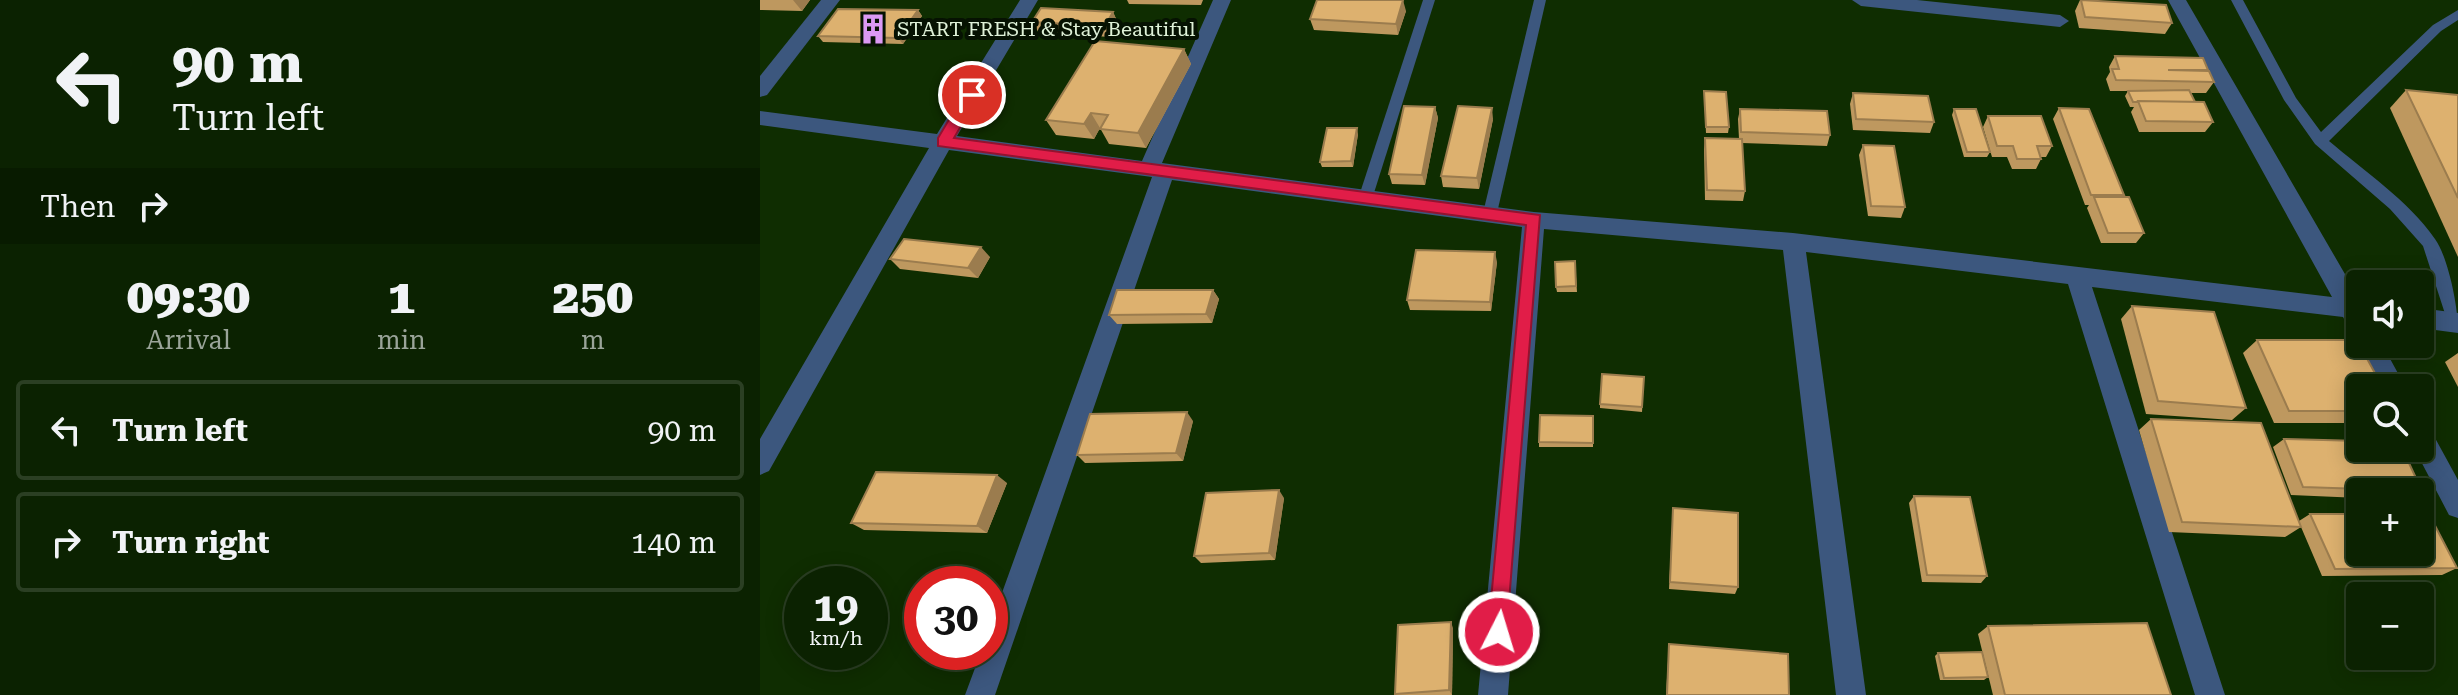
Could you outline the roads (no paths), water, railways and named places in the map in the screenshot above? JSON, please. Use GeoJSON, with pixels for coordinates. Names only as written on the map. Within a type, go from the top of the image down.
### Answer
{"type":"FeatureCollection","features":[{"type":"Feature","properties":{"kind":"street"},"geometry":{"type":"LineString","coordinates":[[760,90],[831,0]]}},
{"type":"Feature","properties":{"kind":"street"},"geometry":{"type":"LineString","coordinates":[[760,463],[943,142],[1029,0]]}},
{"type":"Feature","properties":{"kind":"street"},"geometry":{"type":"LineString","coordinates":[[980,695],[1157,170],[1222,0]]}},
{"type":"Feature","properties":{"kind":"street"},"geometry":{"type":"LineString","coordinates":[[1861,0],[2060,21]]}},
{"type":"Feature","properties":{"kind":"street"},"geometry":{"type":"LineString","coordinates":[[2177,0],[2346,296]]}},
{"type":"Feature","properties":{"kind":"street"},"geometry":{"type":"LineString","coordinates":[[760,118],[1534,220],[1793,242],[2346,314]]}},
{"type":"Feature","properties":{"kind":"street"},"geometry":{"type":"LineString","coordinates":[[1493,695],[1534,220]]}},
{"type":"Feature","properties":{"kind":"street"},"geometry":{"type":"LineString","coordinates":[[1793,242],[1851,695]]}},
{"type":"Feature","properties":{"kind":"street"},"geometry":{"type":"LineString","coordinates":[[2078,278],[2210,695]]}},
{"type":"Feature","properties":{"kind":"street"},"geometry":{"type":"LineString","coordinates":[[2434,320],[2457,323]]}},
{"type":"Feature","properties":{"kind":"street"},"geometry":{"type":"LineString","coordinates":[[2434,461],[2458,506]]}},
{"type":"Feature","properties":{"kind":"lane"},"geometry":{"type":"LineString","coordinates":[[1366,196],[1429,0]]}},
{"type":"Feature","properties":{"kind":"lane"},"geometry":{"type":"LineString","coordinates":[[1490,213],[1540,0]]}},
{"type":"Feature","properties":{"kind":"lane"},"geometry":{"type":"LineString","coordinates":[[2237,0],[2291,100],[2320,141],[2395,205],[2430,243],[2457,323]]}},
{"type":"Feature","properties":{"kind":"lane"},"geometry":{"type":"LineString","coordinates":[[2320,141],[2437,28],[2458,14]]}},
{"type":"Feature","properties":{"kind":"place","name":"START FRESH & Stay Beautiful"},"geometry":{"type":"Point","coordinates":[873,29]}}]}
